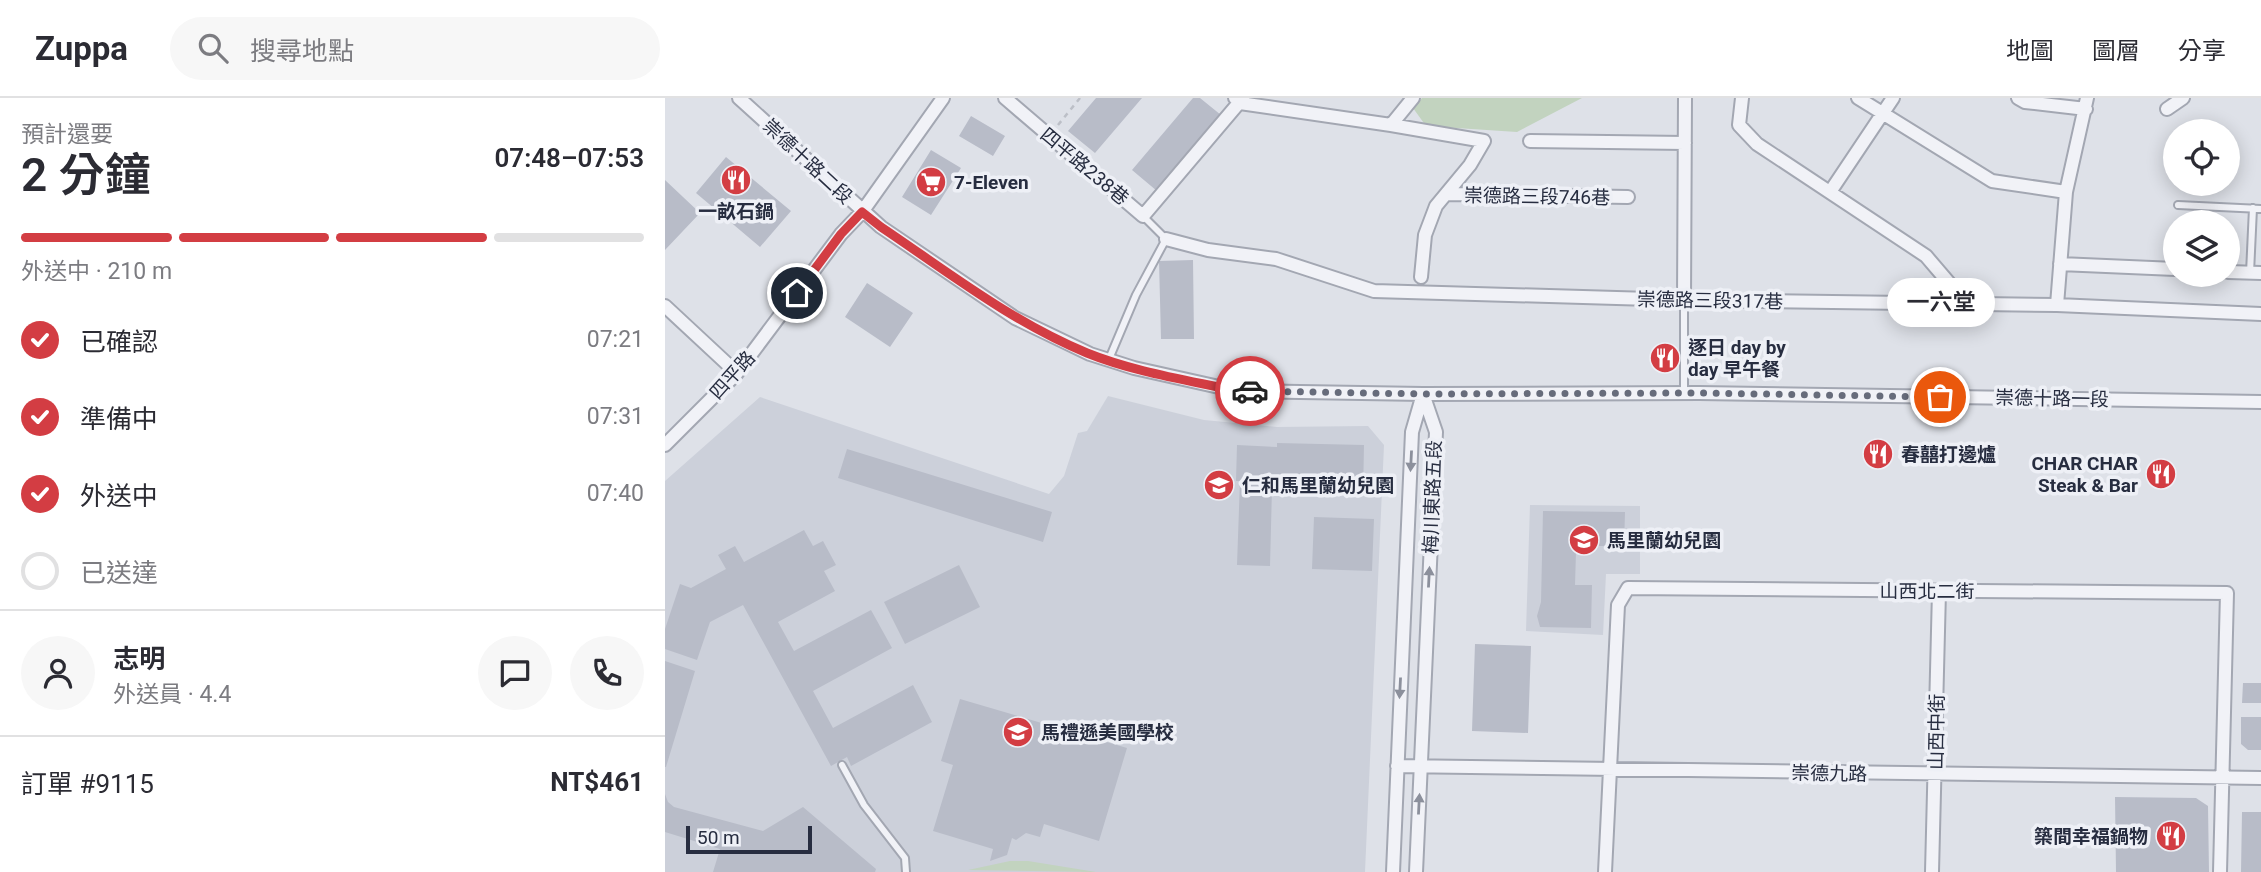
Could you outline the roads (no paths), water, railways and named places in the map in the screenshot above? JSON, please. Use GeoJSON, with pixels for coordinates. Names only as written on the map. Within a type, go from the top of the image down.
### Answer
{"type":"FeatureCollection","features":[{"type":"Feature","properties":{"kind":"street","name":"崇德十路二段"},"geometry":{"type":"LineString","coordinates":[[740,98],[881,227],[1015,318],[1074,347],[1135,368],[1237,391],[1423,394]]}},
{"type":"Feature","properties":{"kind":"street","name":"四平路"},"geometry":{"type":"LineString","coordinates":[[665,445],[737,373],[841,234],[862,212],[943,98]]}},
{"type":"Feature","properties":{"kind":"street","name":"四平路238巷"},"geometry":{"type":"LineString","coordinates":[[1005,98],[1143,216],[1239,100]]}},
{"type":"Feature","properties":{"kind":"street"},"geometry":{"type":"LineString","coordinates":[[1391,125],[1413,98]]}},
{"type":"Feature","properties":{"kind":"street"},"geometry":{"type":"LineString","coordinates":[[1683,300],[1685,98]]}},
{"type":"Feature","properties":{"kind":"street"},"geometry":{"type":"LineString","coordinates":[[1742,98],[1739,125],[1756,144],[1926,256],[1967,304]]}},
{"type":"Feature","properties":{"kind":"street"},"geometry":{"type":"LineString","coordinates":[[1858,98],[1992,181],[2066,192]]}},
{"type":"Feature","properties":{"kind":"street"},"geometry":{"type":"LineString","coordinates":[[1830,192],[1893,98]]}},
{"type":"Feature","properties":{"kind":"street"},"geometry":{"type":"LineString","coordinates":[[2018,98],[2025,102],[2087,103],[2066,192],[2057,305]]}},
{"type":"Feature","properties":{"kind":"street"},"geometry":{"type":"LineString","coordinates":[[2167,109],[2183,98]]}},
{"type":"Feature","properties":{"kind":"street"},"geometry":{"type":"LineString","coordinates":[[1239,100],[1484,141],[1470,165],[1436,206],[1425,235],[1421,277]]}},
{"type":"Feature","properties":{"kind":"street"},"geometry":{"type":"LineString","coordinates":[[1530,141],[1685,143]]}},
{"type":"Feature","properties":{"kind":"street","name":"崇德路三段746巷"},"geometry":{"type":"LineString","coordinates":[[1447,194],[1628,197]]}},
{"type":"Feature","properties":{"kind":"street","name":"崇德路三段317巷"},"geometry":{"type":"LineString","coordinates":[[1166,239],[1208,250],[1276,259],[1374,291],[1683,300],[2057,305],[2261,314]]}},
{"type":"Feature","properties":{"kind":"street"},"geometry":{"type":"LineString","coordinates":[[2060,264],[2163,268]]}},
{"type":"Feature","properties":{"kind":"street"},"geometry":{"type":"LineString","coordinates":[[665,306],[737,373]]}},
{"type":"Feature","properties":{"kind":"street","name":"崇德十路一段"},"geometry":{"type":"LineString","coordinates":[[1423,394],[1683,393],[2261,402]]}},
{"type":"Feature","properties":{"kind":"street","name":"梅川東路五段"},"geometry":{"type":"LineString","coordinates":[[1393,872],[1412,432],[1423,394]]}},
{"type":"Feature","properties":{"kind":"street","name":"梅川東路五段"},"geometry":{"type":"LineString","coordinates":[[1416,872],[1436,432],[1423,394]]}},
{"type":"Feature","properties":{"kind":"street","name":"山西北二街"},"geometry":{"type":"LineString","coordinates":[[1610,769],[1618,605],[1628,588],[2227,593],[2222,777]]}},
{"type":"Feature","properties":{"kind":"street","name":"山西中街"},"geometry":{"type":"LineString","coordinates":[[1932,872],[1939,591]]}},
{"type":"Feature","properties":{"kind":"street","name":"崇德九路"},"geometry":{"type":"LineString","coordinates":[[1397,766],[2261,778]]}},
{"type":"Feature","properties":{"kind":"street"},"geometry":{"type":"LineString","coordinates":[[1605,872],[1610,769]]}},
{"type":"Feature","properties":{"kind":"street"},"geometry":{"type":"LineString","coordinates":[[2220,872],[2222,777]]}},
{"type":"Feature","properties":{"kind":"lane"},"geometry":{"type":"LineString","coordinates":[[2178,205],[2257,208],[2255,273]]}},
{"type":"Feature","properties":{"kind":"lane"},"geometry":{"type":"LineString","coordinates":[[1109,359],[1136,295],[1166,239],[1143,216]]}},
{"type":"Feature","properties":{"kind":"lane"},"geometry":{"type":"LineString","coordinates":[[1683,300],[1683,393]]}},
{"type":"Feature","properties":{"kind":"lane"},"geometry":{"type":"LineString","coordinates":[[842,765],[864,805],[905,859],[906,872]]}},
{"type":"Feature","properties":{"kind":"place","name":"一畝石鍋"},"geometry":{"type":"Point","coordinates":[736,180]}},
{"type":"Feature","properties":{"kind":"place","name":"7-Eleven"},"geometry":{"type":"Point","coordinates":[931,182]}},
{"type":"Feature","properties":{"kind":"place","name":"逐日 day by day 早午餐"},"geometry":{"type":"Point","coordinates":[1665,358]}},
{"type":"Feature","properties":{"kind":"place","name":"一六堂"},"geometry":{"type":"Point","coordinates":[1940,397]}},
{"type":"Feature","properties":{"kind":"place","name":"春囍打邊爐"},"geometry":{"type":"Point","coordinates":[1878,454]}},
{"type":"Feature","properties":{"kind":"place","name":"CHAR CHAR Steak & Bar"},"geometry":{"type":"Point","coordinates":[2161,474]}},
{"type":"Feature","properties":{"kind":"place","name":"仁和馬里蘭幼兒園"},"geometry":{"type":"Point","coordinates":[1219,485]}},
{"type":"Feature","properties":{"kind":"place","name":"馬里蘭幼兒園"},"geometry":{"type":"Point","coordinates":[1584,540]}},
{"type":"Feature","properties":{"kind":"place","name":"馬禮遜美國學校"},"geometry":{"type":"Point","coordinates":[1018,732]}},
{"type":"Feature","properties":{"kind":"place","name":"築間幸福鍋物"},"geometry":{"type":"Point","coordinates":[2171,836]}}]}
